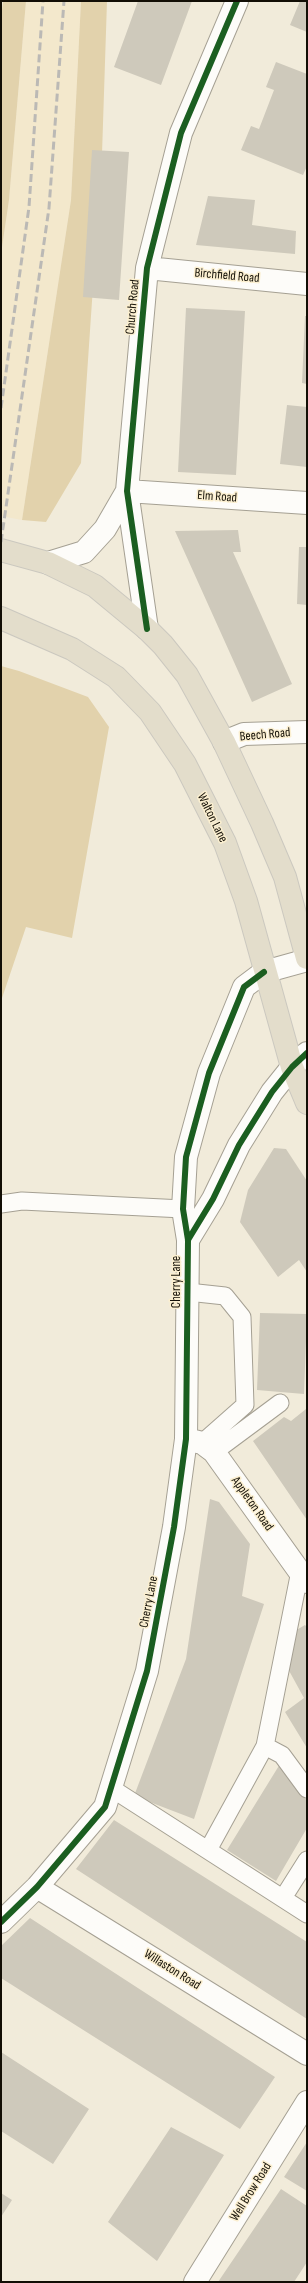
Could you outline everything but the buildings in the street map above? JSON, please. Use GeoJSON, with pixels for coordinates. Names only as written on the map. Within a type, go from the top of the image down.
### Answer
{"type":"FeatureCollection","features":[{"type":"Feature","properties":{"kind":"highway"},"geometry":{"type":"LineString","coordinates":[[1,550],[48,563],[95,586],[147,629],[163,645],[187,675],[224,742],[262,823],[285,877],[307,959]]}},
{"type":"Feature","properties":{"kind":"highway","name":"Walton Lane"},"geometry":{"type":"LineString","coordinates":[[1,618],[72,649],[116,677],[150,712],[185,764],[225,843],[246,901],[264,972],[299,1060],[307,1103]]}},
{"type":"Feature","properties":{"kind":"street","name":"Church Road"},"geometry":{"type":"LineString","coordinates":[[147,629],[127,491],[147,268],[181,133],[237,1]]}},
{"type":"Feature","properties":{"kind":"street","name":"Birchfield Road"},"geometry":{"type":"LineString","coordinates":[[147,268],[307,284]]}},
{"type":"Feature","properties":{"kind":"street","name":"Church Road"},"geometry":{"type":"LineString","coordinates":[[48,563],[84,552],[105,529],[127,491]]}},
{"type":"Feature","properties":{"kind":"street","name":"Elm Road"},"geometry":{"type":"LineString","coordinates":[[127,491],[307,503]]}},
{"type":"Feature","properties":{"kind":"street","name":"Beech Road"},"geometry":{"type":"LineString","coordinates":[[224,742],[244,734],[307,732]]}},
{"type":"Feature","properties":{"kind":"street"},"geometry":{"type":"LineString","coordinates":[[264,972],[307,959]]}},
{"type":"Feature","properties":{"kind":"street","name":"Cherry Lane"},"geometry":{"type":"LineString","coordinates":[[1,1922],[38,1887],[105,1807],[146,1671],[174,1527],[201,1445],[188,1292],[188,1240],[183,1209],[186,1157],[209,1073],[244,987],[264,972]]}},
{"type":"Feature","properties":{"kind":"street","name":"Cherry Lane"},"geometry":{"type":"LineString","coordinates":[[188,1240],[213,1199],[238,1145],[272,1092],[299,1060]]}},
{"type":"Feature","properties":{"kind":"street","name":"Appleton Road"},"geometry":{"type":"LineString","coordinates":[[201,1445],[303,1576]]}},
{"type":"Feature","properties":{"kind":"street","name":"Willaston Road"},"geometry":{"type":"LineString","coordinates":[[38,1887],[307,2054]]}},
{"type":"Feature","properties":{"kind":"street","name":"Well Brow Road"},"geometry":{"type":"LineString","coordinates":[[195,2282],[307,2102]]}},
{"type":"Feature","properties":{"kind":"lane"},"geometry":{"type":"LineString","coordinates":[[1,1204],[22,1201],[183,1209]]}},
{"type":"Feature","properties":{"kind":"lane"},"geometry":{"type":"LineString","coordinates":[[188,1292],[225,1296],[242,1317],[245,1405],[201,1445]]}},
{"type":"Feature","properties":{"kind":"lane"},"geometry":{"type":"LineString","coordinates":[[201,1445],[280,1403]]}},
{"type":"Feature","properties":{"kind":"lane"},"geometry":{"type":"LineString","coordinates":[[208,1850],[265,1746],[303,1576]]}},
{"type":"Feature","properties":{"kind":"lane"},"geometry":{"type":"LineString","coordinates":[[265,1746],[282,1755],[307,1790]]}},
{"type":"Feature","properties":{"kind":"lane"},"geometry":{"type":"LineString","coordinates":[[111,1788],[307,1914]]}},
{"type":"Feature","properties":{"kind":"lane"},"geometry":{"type":"LineString","coordinates":[[283,1898],[307,1860]]}},
{"type":"Feature","properties":{"kind":"shaded area"},"geometry":{"type":"Polygon","coordinates":[[[3,1],[26,1],[9,200],[1,254],[1,18],[3,1]]]}},
{"type":"Feature","properties":{"kind":"shaded area"},"geometry":{"type":"Polygon","coordinates":[[[26,1],[81,1],[71,200],[22,520],[1,516],[1,254],[9,200],[26,1]]]}},
{"type":"Feature","properties":{"kind":"shaded area"},"geometry":{"type":"Polygon","coordinates":[[[81,1],[107,1],[102,154],[81,463],[46,522],[22,520],[71,200],[81,1]]]}},
{"type":"Feature","properties":{"kind":"shaded area"},"geometry":{"type":"Polygon","coordinates":[[[1,666],[19,671],[88,697],[109,727],[72,938],[26,927],[1,1001],[1,666]]]}},
{"type":"Feature","properties":{"kind":"railway"},"geometry":{"type":"LineString","coordinates":[[1,408],[29,207],[43,1]]}},
{"type":"Feature","properties":{"kind":"railway"},"geometry":{"type":"LineString","coordinates":[[1,542],[49,208],[64,1]]}},
{"type":"Feature","properties":{"kind":"cycle path"},"geometry":{"type":"LineString","coordinates":[[147,629],[127,491],[147,268],[181,133],[237,1]]}},
{"type":"Feature","properties":{"kind":"cycle path"},"geometry":{"type":"LineString","coordinates":[[1,1922],[37,1887],[105,1807],[147,1671],[174,1527],[186,1439],[188,1240],[183,1209],[186,1157],[209,1073],[244,987],[264,972]]}},
{"type":"Feature","properties":{"kind":"cycle path"},"geometry":{"type":"LineString","coordinates":[[188,1240],[213,1199],[239,1145],[272,1092],[292,1067],[307,1053]]}}]}
